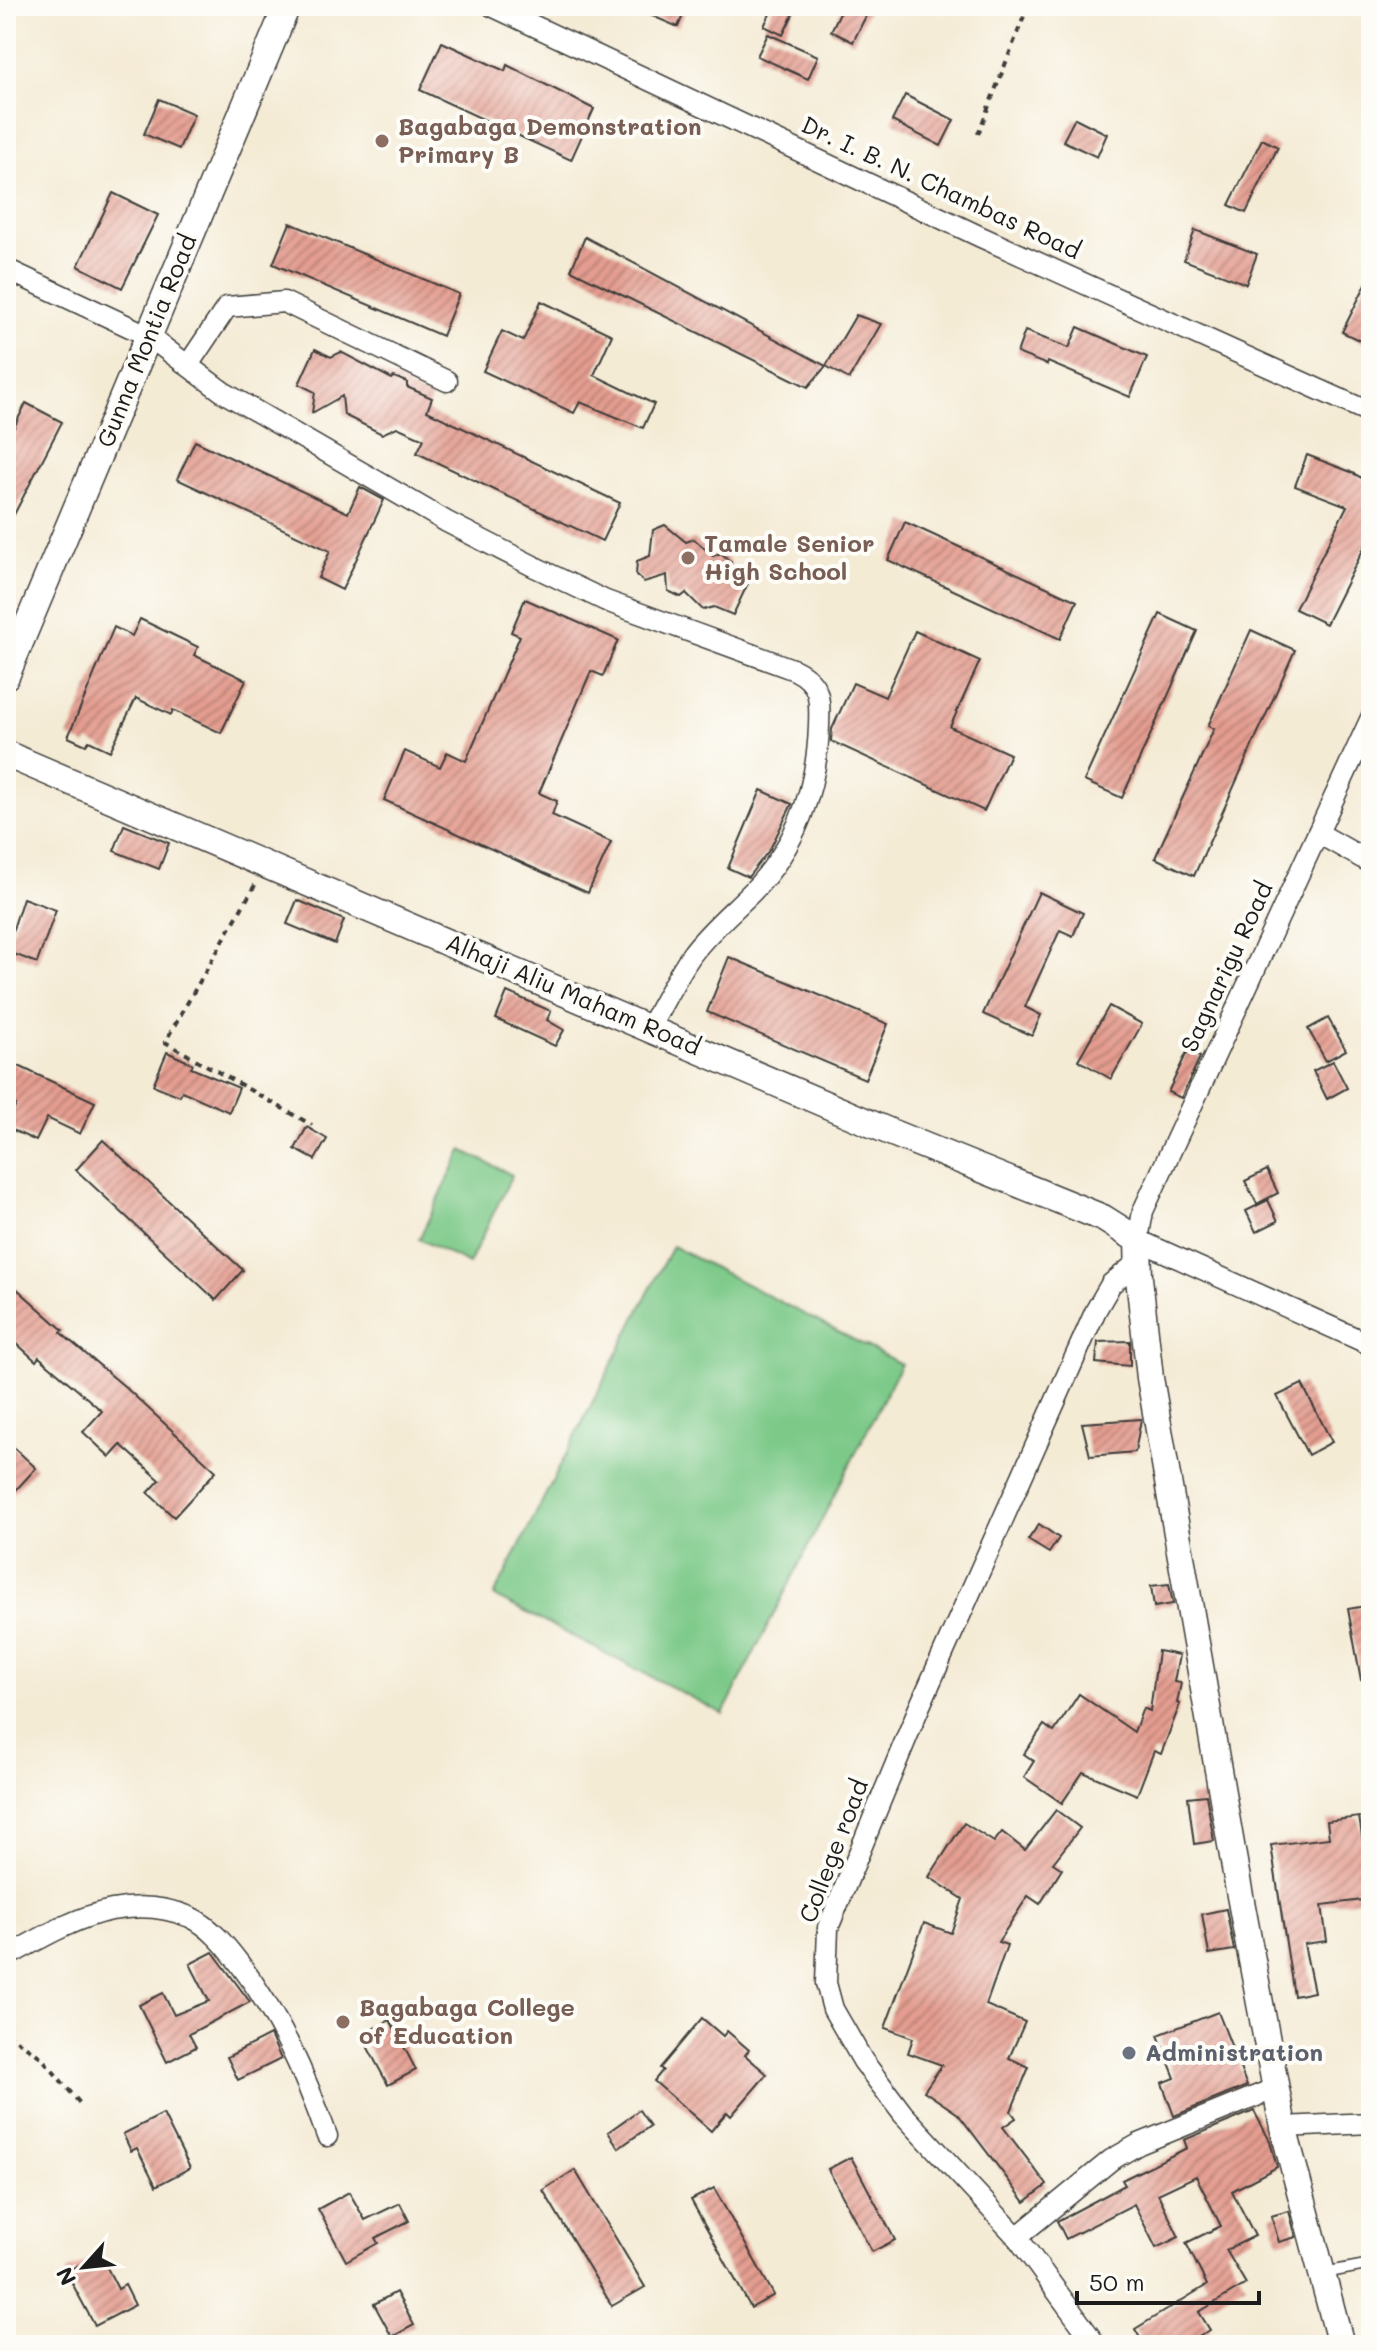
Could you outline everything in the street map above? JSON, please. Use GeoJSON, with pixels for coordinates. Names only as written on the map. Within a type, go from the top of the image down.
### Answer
{"type":"FeatureCollection","features":[{"type":"Feature","properties":{"kind":"street","name":"Gunna Montia Road"},"geometry":{"type":"LineString","coordinates":[[6,676],[287,6]]}},
{"type":"Feature","properties":{"kind":"street","name":"Dr. I. B. N. Chambas Road"},"geometry":{"type":"LineString","coordinates":[[492,6],[981,237],[1371,413]]}},
{"type":"Feature","properties":{"kind":"street"},"geometry":{"type":"LineString","coordinates":[[6,269],[147,335],[223,392],[447,522],[606,601],[795,670],[813,682],[818,693],[819,732],[806,807],[784,853],[754,890],[692,953],[649,1028]]}},
{"type":"Feature","properties":{"kind":"street"},"geometry":{"type":"LineString","coordinates":[[188,365],[227,307],[284,302],[447,381]]}},
{"type":"Feature","properties":{"kind":"street","name":"Sagnarigu Road"},"geometry":{"type":"LineString","coordinates":[[1138,1251],[1143,1211],[1371,718]]}},
{"type":"Feature","properties":{"kind":"street","name":"Alhaji Aliu Maham Road"},"geometry":{"type":"LineString","coordinates":[[6,754],[895,1134],[1103,1218],[1138,1251]]}},
{"type":"Feature","properties":{"kind":"street"},"geometry":{"type":"LineString","coordinates":[[1318,833],[1371,863]]}},
{"type":"Feature","properties":{"kind":"street"},"geometry":{"type":"LineString","coordinates":[[1341,2345],[1283,2127],[1150,1378],[1138,1251],[1371,1345]]}},
{"type":"Feature","properties":{"kind":"street","name":"College road"},"geometry":{"type":"LineString","coordinates":[[1096,2345],[1017,2237],[903,2114],[863,2061],[833,2009],[826,1983],[825,1952],[828,1928],[918,1710],[1090,1325],[1111,1284],[1138,1251]]}},
{"type":"Feature","properties":{"kind":"street"},"geometry":{"type":"LineString","coordinates":[[6,1957],[60,1928],[111,1910],[151,1907],[192,1918],[222,1941],[261,1993],[285,2033],[310,2087],[327,2136]]}},
{"type":"Feature","properties":{"kind":"street"},"geometry":{"type":"LineString","coordinates":[[1017,2237],[1111,2160],[1139,2144],[1276,2088]]}},
{"type":"Feature","properties":{"kind":"street"},"geometry":{"type":"LineString","coordinates":[[1283,2127],[1371,2123]]}},
{"type":"Feature","properties":{"kind":"lane"},"geometry":{"type":"LineString","coordinates":[[1322,2274],[1371,2264]]}},
{"type":"Feature","properties":{"kind":"path"},"geometry":{"type":"LineString","coordinates":[[978,134],[1028,6]]}},
{"type":"Feature","properties":{"kind":"path"},"geometry":{"type":"LineString","coordinates":[[267,865],[165,1042],[312,1125]]}},
{"type":"Feature","properties":{"kind":"path"},"geometry":{"type":"LineString","coordinates":[[6,2033],[41,2057],[83,2107]]}},
{"type":"Feature","properties":{"kind":"green space"},"geometry":{"type":"Polygon","coordinates":[[[462,1150],[512,1175],[469,1264],[419,1239],[462,1150]]]}},
{"type":"Feature","properties":{"kind":"green space"},"geometry":{"type":"Polygon","coordinates":[[[672,1246],[901,1364],[723,1714],[494,1596],[672,1246]]]}},
{"type":"Feature","properties":{"kind":"building"},"geometry":{"type":"Polygon","coordinates":[[[629,6],[687,6],[678,27],[629,6]]]}},
{"type":"Feature","properties":{"kind":"building"},"geometry":{"type":"Polygon","coordinates":[[[774,6],[797,6],[783,35],[764,26],[774,6]]]}},
{"type":"Feature","properties":{"kind":"building"},"geometry":{"type":"Polygon","coordinates":[[[843,6],[871,6],[853,42],[831,31],[843,6]]]}},
{"type":"Feature","properties":{"kind":"building"},"geometry":{"type":"Polygon","coordinates":[[[768,34],[818,56],[808,79],[757,56],[768,34]]]}},
{"type":"Feature","properties":{"kind":"building"},"geometry":{"type":"Polygon","coordinates":[[[442,42],[505,71],[507,65],[594,109],[571,160],[420,90],[442,42]]]}},
{"type":"Feature","properties":{"kind":"building"},"geometry":{"type":"Polygon","coordinates":[[[905,95],[954,120],[941,146],[892,121],[905,95]]]}},
{"type":"Feature","properties":{"kind":"building"},"geometry":{"type":"Polygon","coordinates":[[[159,99],[194,114],[179,149],[144,134],[159,99]]]}},
{"type":"Feature","properties":{"kind":"building"},"geometry":{"type":"Polygon","coordinates":[[[1075,118],[1107,134],[1097,157],[1063,141],[1075,118]]]}},
{"type":"Feature","properties":{"kind":"building"},"geometry":{"type":"Polygon","coordinates":[[[1262,139],[1278,147],[1246,213],[1229,205],[1262,139]]]}},
{"type":"Feature","properties":{"kind":"building"},"geometry":{"type":"Polygon","coordinates":[[[113,193],[158,215],[122,288],[78,266],[113,193]]]}},
{"type":"Feature","properties":{"kind":"building"},"geometry":{"type":"Polygon","coordinates":[[[290,223],[459,294],[442,336],[273,264],[290,223]]]}},
{"type":"Feature","properties":{"kind":"building"},"geometry":{"type":"Polygon","coordinates":[[[1195,230],[1257,254],[1246,284],[1184,260],[1195,230]]]}},
{"type":"Feature","properties":{"kind":"building"},"geometry":{"type":"Polygon","coordinates":[[[585,237],[826,366],[808,387],[571,270],[585,237]]]}},
{"type":"Feature","properties":{"kind":"building"},"geometry":{"type":"Polygon","coordinates":[[[1371,274],[1371,346],[1342,332],[1371,274]]]}},
{"type":"Feature","properties":{"kind":"building"},"geometry":{"type":"Polygon","coordinates":[[[541,301],[612,335],[594,375],[654,404],[643,428],[580,402],[574,413],[483,371],[502,331],[523,341],[541,301]]]}},
{"type":"Feature","properties":{"kind":"building"},"geometry":{"type":"Polygon","coordinates":[[[856,315],[881,324],[849,379],[826,366],[856,315]]]}},
{"type":"Feature","properties":{"kind":"building"},"geometry":{"type":"Polygon","coordinates":[[[1078,327],[1147,357],[1130,397],[1048,362],[1047,365],[1017,353],[1025,331],[1069,348],[1078,327]]]}},
{"type":"Feature","properties":{"kind":"building"},"geometry":{"type":"Polygon","coordinates":[[[315,349],[331,357],[341,352],[392,379],[407,382],[407,387],[432,398],[427,411],[620,503],[602,541],[417,453],[424,439],[397,427],[382,434],[344,415],[342,396],[312,413],[315,392],[299,384],[315,349]]]}},
{"type":"Feature","properties":{"kind":"building"},"geometry":{"type":"Polygon","coordinates":[[[26,403],[62,422],[6,530],[6,443],[26,403]]]}},
{"type":"Feature","properties":{"kind":"building"},"geometry":{"type":"Polygon","coordinates":[[[195,441],[348,513],[360,487],[384,500],[342,590],[318,578],[330,551],[177,479],[195,441]]]}},
{"type":"Feature","properties":{"kind":"building"},"geometry":{"type":"Polygon","coordinates":[[[1307,455],[1371,483],[1371,534],[1326,624],[1295,609],[1347,506],[1295,486],[1307,455]]]}},
{"type":"Feature","properties":{"kind":"building"},"geometry":{"type":"Polygon","coordinates":[[[905,522],[1077,601],[1060,639],[888,560],[905,522]]]}},
{"type":"Feature","properties":{"kind":"building"},"geometry":{"type":"Polygon","coordinates":[[[665,525],[686,542],[694,539],[713,556],[721,553],[731,562],[729,572],[749,581],[733,615],[714,607],[703,610],[686,593],[681,597],[668,591],[667,575],[644,582],[636,575],[637,561],[650,556],[653,530],[665,525]]]}},
{"type":"Feature","properties":{"kind":"building"},"geometry":{"type":"Polygon","coordinates":[[[525,599],[618,640],[603,676],[591,671],[539,793],[557,801],[552,815],[611,842],[588,893],[384,800],[405,751],[440,767],[447,752],[466,761],[520,636],[511,632],[525,599]]]}},
{"type":"Feature","properties":{"kind":"building"},"geometry":{"type":"Polygon","coordinates":[[[1160,614],[1197,631],[1122,798],[1084,781],[1160,614]]]}},
{"type":"Feature","properties":{"kind":"building"},"geometry":{"type":"Polygon","coordinates":[[[140,619],[198,647],[194,655],[246,680],[221,733],[173,710],[171,715],[136,698],[110,751],[89,741],[86,745],[68,737],[114,627],[132,636],[140,619]]]}},
{"type":"Feature","properties":{"kind":"building"},"geometry":{"type":"Polygon","coordinates":[[[1251,630],[1295,650],[1194,876],[1155,858],[1214,729],[1208,726],[1251,630]]]}},
{"type":"Feature","properties":{"kind":"building"},"geometry":{"type":"Polygon","coordinates":[[[915,631],[980,661],[950,727],[1010,754],[984,811],[831,741],[832,729],[853,683],[885,697],[915,631]]]}},
{"type":"Feature","properties":{"kind":"building"},"geometry":{"type":"Polygon","coordinates":[[[761,790],[792,804],[770,849],[748,877],[728,868],[761,790]]]}},
{"type":"Feature","properties":{"kind":"building"},"geometry":{"type":"Polygon","coordinates":[[[124,825],[169,843],[159,869],[114,851],[124,825]]]}},
{"type":"Feature","properties":{"kind":"building"},"geometry":{"type":"Polygon","coordinates":[[[1039,892],[1083,913],[1073,936],[1060,930],[1025,1007],[1041,1015],[1032,1036],[983,1014],[1039,892]]]}},
{"type":"Feature","properties":{"kind":"building"},"geometry":{"type":"Polygon","coordinates":[[[23,898],[56,910],[37,963],[6,951],[23,898]]]}},
{"type":"Feature","properties":{"kind":"building"},"geometry":{"type":"Polygon","coordinates":[[[297,900],[344,920],[335,944],[287,924],[297,900]]]}},
{"type":"Feature","properties":{"kind":"building"},"geometry":{"type":"Polygon","coordinates":[[[729,957],[888,1024],[865,1079],[707,1012],[729,957]]]}},
{"type":"Feature","properties":{"kind":"building"},"geometry":{"type":"Polygon","coordinates":[[[507,992],[551,1011],[547,1020],[564,1030],[555,1046],[496,1019],[507,992]]]}},
{"type":"Feature","properties":{"kind":"building"},"geometry":{"type":"Polygon","coordinates":[[[1109,1006],[1142,1024],[1111,1079],[1078,1060],[1109,1006]]]}},
{"type":"Feature","properties":{"kind":"building"},"geometry":{"type":"Polygon","coordinates":[[[1328,1018],[1346,1050],[1326,1061],[1308,1029],[1328,1018]]]}},
{"type":"Feature","properties":{"kind":"building"},"geometry":{"type":"Polygon","coordinates":[[[1188,1050],[1200,1057],[1181,1098],[1168,1092],[1188,1050]]]}},
{"type":"Feature","properties":{"kind":"building"},"geometry":{"type":"Polygon","coordinates":[[[167,1052],[193,1064],[191,1068],[239,1088],[229,1112],[182,1091],[180,1096],[153,1085],[167,1052]]]}},
{"type":"Feature","properties":{"kind":"building"},"geometry":{"type":"Polygon","coordinates":[[[6,1060],[95,1102],[80,1134],[47,1118],[36,1141],[6,1127],[16,1105],[6,1100],[6,1060]]]}},
{"type":"Feature","properties":{"kind":"building"},"geometry":{"type":"Polygon","coordinates":[[[1333,1061],[1347,1088],[1327,1099],[1313,1071],[1333,1061]]]}},
{"type":"Feature","properties":{"kind":"building"},"geometry":{"type":"Polygon","coordinates":[[[307,1127],[327,1139],[315,1160],[295,1149],[307,1127]]]}},
{"type":"Feature","properties":{"kind":"building"},"geometry":{"type":"Polygon","coordinates":[[[103,1140],[243,1270],[216,1300],[76,1170],[103,1140]]]}},
{"type":"Feature","properties":{"kind":"building"},"geometry":{"type":"Polygon","coordinates":[[[1267,1170],[1278,1193],[1257,1204],[1245,1181],[1267,1170]]]}},
{"type":"Feature","properties":{"kind":"building"},"geometry":{"type":"Polygon","coordinates":[[[1268,1200],[1278,1221],[1256,1232],[1246,1211],[1268,1200]]]}},
{"type":"Feature","properties":{"kind":"building"},"geometry":{"type":"Polygon","coordinates":[[[6,1279],[63,1330],[61,1333],[216,1471],[174,1517],[148,1493],[160,1480],[121,1445],[110,1457],[83,1432],[102,1411],[39,1357],[36,1361],[6,1334],[6,1279]]]}},
{"type":"Feature","properties":{"kind":"building"},"geometry":{"type":"Polygon","coordinates":[[[1130,1341],[1130,1366],[1096,1363],[1098,1342],[1130,1341]]]}},
{"type":"Feature","properties":{"kind":"building"},"geometry":{"type":"Polygon","coordinates":[[[1302,1384],[1332,1442],[1308,1455],[1277,1396],[1302,1384]]]}},
{"type":"Feature","properties":{"kind":"building"},"geometry":{"type":"Polygon","coordinates":[[[1141,1419],[1135,1452],[1090,1456],[1082,1423],[1141,1419]]]}},
{"type":"Feature","properties":{"kind":"building"},"geometry":{"type":"Polygon","coordinates":[[[6,1440],[36,1468],[6,1501],[6,1440]]]}},
{"type":"Feature","properties":{"kind":"building"},"geometry":{"type":"Polygon","coordinates":[[[1039,1524],[1059,1538],[1049,1553],[1028,1540],[1039,1524]]]}},
{"type":"Feature","properties":{"kind":"building"},"geometry":{"type":"Polygon","coordinates":[[[1169,1584],[1173,1604],[1154,1607],[1151,1586],[1169,1584]]]}},
{"type":"Feature","properties":{"kind":"building"},"geometry":{"type":"Polygon","coordinates":[[[1371,1605],[1371,1679],[1361,1680],[1348,1609],[1371,1605]]]}},
{"type":"Feature","properties":{"kind":"building"},"geometry":{"type":"Polygon","coordinates":[[[1158,1651],[1179,1655],[1174,1682],[1181,1683],[1177,1703],[1180,1704],[1161,1754],[1154,1751],[1137,1795],[1083,1772],[1062,1803],[1024,1777],[1034,1761],[1024,1754],[1044,1725],[1054,1732],[1079,1694],[1134,1732],[1143,1708],[1150,1711],[1158,1651]]]}},
{"type":"Feature","properties":{"kind":"building"},"geometry":{"type":"Polygon","coordinates":[[[1206,1795],[1214,1841],[1194,1844],[1188,1797],[1206,1795]]]}},
{"type":"Feature","properties":{"kind":"building"},"geometry":{"type":"Polygon","coordinates":[[[1056,1810],[1080,1828],[1053,1863],[1062,1869],[1040,1904],[1028,1896],[998,1942],[1007,1945],[986,2005],[1025,2022],[1009,2058],[1029,2067],[1011,2111],[1016,2118],[1003,2127],[1047,2185],[1025,2202],[958,2114],[924,2091],[942,2065],[908,2053],[913,2038],[885,2028],[924,1923],[951,1933],[963,1899],[929,1877],[964,1823],[994,1842],[1002,1832],[1025,1850],[1056,1810]]]}},
{"type":"Feature","properties":{"kind":"building"},"geometry":{"type":"Polygon","coordinates":[[[1359,1817],[1371,1880],[1371,1899],[1322,1905],[1327,1941],[1304,1944],[1314,1992],[1294,1996],[1271,1845],[1329,1838],[1327,1821],[1359,1817]]]}},
{"type":"Feature","properties":{"kind":"building"},"geometry":{"type":"Polygon","coordinates":[[[1226,1909],[1234,1950],[1209,1954],[1202,1914],[1226,1909]]]}},
{"type":"Feature","properties":{"kind":"building"},"geometry":{"type":"Polygon","coordinates":[[[213,1952],[250,2002],[189,2034],[196,2047],[167,2062],[139,2005],[163,1993],[174,2015],[209,2001],[190,1964],[213,1952]]]}},
{"type":"Feature","properties":{"kind":"building"},"geometry":{"type":"Polygon","coordinates":[[[1218,2012],[1247,2086],[1174,2116],[1162,2083],[1175,2078],[1158,2035],[1218,2012]]]}},
{"type":"Feature","properties":{"kind":"building"},"geometry":{"type":"Polygon","coordinates":[[[702,2018],[723,2036],[727,2031],[749,2050],[745,2055],[767,2074],[731,2116],[727,2112],[711,2131],[654,2081],[663,2070],[660,2068],[702,2018]]]}},
{"type":"Feature","properties":{"kind":"building"},"geometry":{"type":"Polygon","coordinates":[[[390,2020],[416,2070],[388,2085],[361,2035],[390,2020]]]}},
{"type":"Feature","properties":{"kind":"building"},"geometry":{"type":"Polygon","coordinates":[[[270,2035],[281,2059],[238,2080],[227,2057],[270,2035]]]}},
{"type":"Feature","properties":{"kind":"building"},"geometry":{"type":"Polygon","coordinates":[[[639,2110],[650,2126],[619,2148],[608,2132],[639,2110]]]}},
{"type":"Feature","properties":{"kind":"building"},"geometry":{"type":"Polygon","coordinates":[[[1254,2111],[1270,2141],[1277,2167],[1232,2191],[1255,2236],[1226,2250],[1246,2284],[1199,2312],[1210,2330],[1186,2345],[1144,2345],[1135,2329],[1207,2285],[1186,2243],[1221,2226],[1196,2176],[1158,2194],[1179,2237],[1156,2248],[1134,2204],[1066,2239],[1057,2221],[1125,2185],[1122,2180],[1187,2148],[1184,2140],[1254,2111]]]}},
{"type":"Feature","properties":{"kind":"building"},"geometry":{"type":"Polygon","coordinates":[[[163,2114],[190,2168],[156,2186],[137,2148],[131,2151],[123,2134],[163,2114]]]}},
{"type":"Feature","properties":{"kind":"building"},"geometry":{"type":"Polygon","coordinates":[[[851,2157],[895,2240],[872,2252],[828,2169],[851,2157]]]}},
{"type":"Feature","properties":{"kind":"building"},"geometry":{"type":"Polygon","coordinates":[[[575,2170],[645,2287],[612,2306],[543,2190],[575,2170]]]}},
{"type":"Feature","properties":{"kind":"building"},"geometry":{"type":"Polygon","coordinates":[[[714,2188],[774,2295],[751,2308],[691,2200],[714,2188]]]}},
{"type":"Feature","properties":{"kind":"building"},"geometry":{"type":"Polygon","coordinates":[[[349,2192],[365,2220],[400,2203],[409,2221],[375,2238],[378,2243],[346,2261],[318,2209],[349,2192]]]}},
{"type":"Feature","properties":{"kind":"building"},"geometry":{"type":"Polygon","coordinates":[[[1289,2211],[1296,2237],[1279,2242],[1271,2216],[1289,2211]]]}},
{"type":"Feature","properties":{"kind":"building"},"geometry":{"type":"Polygon","coordinates":[[[100,2254],[118,2289],[125,2285],[135,2305],[95,2326],[66,2272],[100,2254]]]}},
{"type":"Feature","properties":{"kind":"building"},"geometry":{"type":"Polygon","coordinates":[[[396,2292],[414,2325],[392,2337],[374,2304],[396,2292]]]}},
{"type":"Feature","properties":{"kind":"place","name":"Bagabaga Demonstration Primary B"},"geometry":{"type":"Point","coordinates":[382,141]}},
{"type":"Feature","properties":{"kind":"place","name":"Tamale Senior High School"},"geometry":{"type":"Point","coordinates":[688,558]}},
{"type":"Feature","properties":{"kind":"place","name":"Bagabaga College of Education"},"geometry":{"type":"Point","coordinates":[343,2022]}},
{"type":"Feature","properties":{"kind":"place","name":"Administration"},"geometry":{"type":"Point","coordinates":[1129,2053]}}]}
